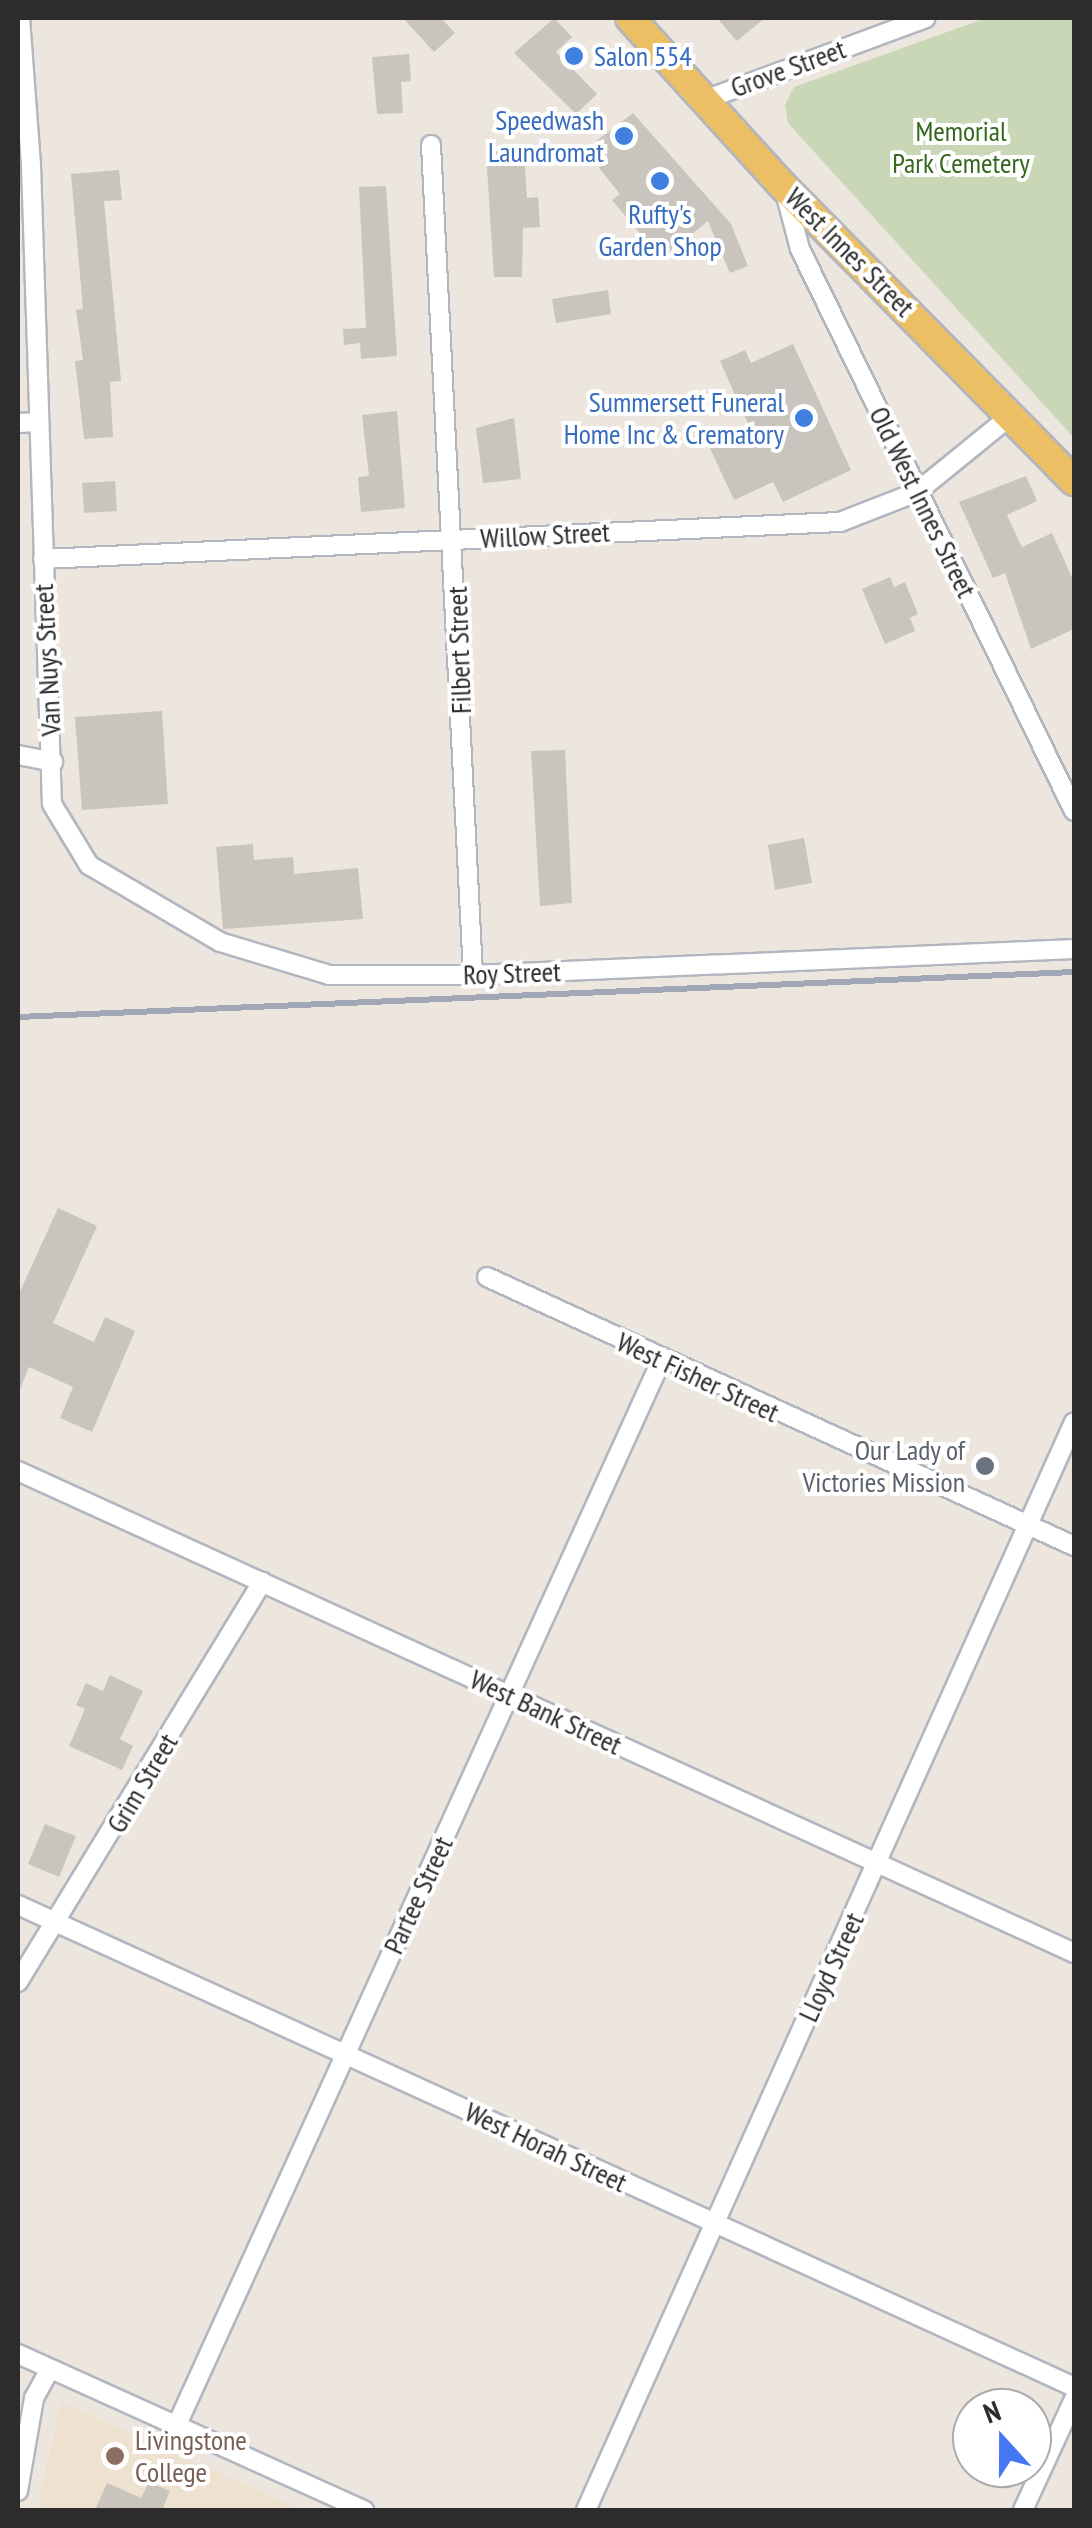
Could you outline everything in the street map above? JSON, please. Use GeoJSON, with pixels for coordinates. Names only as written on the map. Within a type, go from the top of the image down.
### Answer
{"type":"FeatureCollection","features":[{"type":"Feature","properties":{"kind":"main road","name":"West Innes Street"},"geometry":{"type":"LineString","coordinates":[[630,18],[707,98],[784,187],[1013,414],[1074,481]]}},
{"type":"Feature","properties":{"kind":"street","name":"Van Nuys Street"},"geometry":{"type":"LineString","coordinates":[[20,18],[52,762]]}},
{"type":"Feature","properties":{"kind":"street","name":"Grove Street"},"geometry":{"type":"LineString","coordinates":[[707,98],[926,18]]}},
{"type":"Feature","properties":{"kind":"street","name":"Filbert Street"},"geometry":{"type":"LineString","coordinates":[[431,145],[454,539],[473,976]]}},
{"type":"Feature","properties":{"kind":"street","name":"Old West Innes Street"},"geometry":{"type":"LineString","coordinates":[[784,187],[800,249],[1074,812]]}},
{"type":"Feature","properties":{"kind":"street","name":"Willow Street"},"geometry":{"type":"LineString","coordinates":[[42,558],[840,522],[918,492],[1013,414]]}},
{"type":"Feature","properties":{"kind":"street"},"geometry":{"type":"LineString","coordinates":[[18,423],[38,422]]}},
{"type":"Feature","properties":{"kind":"street"},"geometry":{"type":"LineString","coordinates":[[18,755],[52,762]]}},
{"type":"Feature","properties":{"kind":"street","name":"Roy Street"},"geometry":{"type":"LineString","coordinates":[[52,762],[52,804],[89,864],[220,942],[329,975],[473,976],[1074,949]]}},
{"type":"Feature","properties":{"kind":"street","name":"West Fisher Street"},"geometry":{"type":"LineString","coordinates":[[487,1277],[660,1361],[1074,1546]]}},
{"type":"Feature","properties":{"kind":"street","name":"Partee Street"},"geometry":{"type":"LineString","coordinates":[[175,2429],[660,1361]]}},
{"type":"Feature","properties":{"kind":"street","name":"Lloyd Street"},"geometry":{"type":"LineString","coordinates":[[586,2510],[711,2222],[879,1866],[1074,1422]]}},
{"type":"Feature","properties":{"kind":"street","name":"West Bank Street"},"geometry":{"type":"LineString","coordinates":[[18,1471],[1074,1953]]}},
{"type":"Feature","properties":{"kind":"street","name":"Grim Street"},"geometry":{"type":"LineString","coordinates":[[18,1982],[262,1582]]}},
{"type":"Feature","properties":{"kind":"street","name":"West Horah Street"},"geometry":{"type":"LineString","coordinates":[[18,1905],[1074,2387]]}},
{"type":"Feature","properties":{"kind":"street"},"geometry":{"type":"LineString","coordinates":[[18,2354],[175,2429],[364,2510]]}},
{"type":"Feature","properties":{"kind":"street"},"geometry":{"type":"LineString","coordinates":[[18,2491],[34,2398],[50,2368]]}},
{"type":"Feature","properties":{"kind":"street"},"geometry":{"type":"LineString","coordinates":[[1023,2510],[1074,2399]]}},
{"type":"Feature","properties":{"kind":"shaded area","name":"Livingstone College"},"geometry":{"type":"Polygon","coordinates":[[[61,2402],[302,2510],[37,2510],[61,2402]]]}},
{"type":"Feature","properties":{"kind":"green space","name":"Memorial Park Cemetery"},"geometry":{"type":"Polygon","coordinates":[[[986,18],[1074,18],[1074,438],[788,123],[785,105],[794,87],[986,18]]]}},
{"type":"Feature","properties":{"kind":"building"},"geometry":{"type":"Polygon","coordinates":[[[403,18],[441,18],[455,33],[434,52],[403,18]]]}},
{"type":"Feature","properties":{"kind":"building"},"geometry":{"type":"Polygon","coordinates":[[[554,18],[572,37],[556,52],[597,94],[576,114],[514,53],[554,18]]]}},
{"type":"Feature","properties":{"kind":"building"},"geometry":{"type":"Polygon","coordinates":[[[717,18],[765,18],[737,41],[717,18]]]}},
{"type":"Feature","properties":{"kind":"building"},"geometry":{"type":"Polygon","coordinates":[[[409,54],[411,81],[401,82],[403,113],[377,114],[372,57],[409,54]]]}},
{"type":"Feature","properties":{"kind":"building"},"geometry":{"type":"Polygon","coordinates":[[[633,113],[731,224],[748,266],[730,273],[708,221],[669,253],[660,242],[652,248],[612,200],[620,194],[599,168],[609,160],[595,142],[633,113]]]}},
{"type":"Feature","properties":{"kind":"building"},"geometry":{"type":"Polygon","coordinates":[[[524,150],[527,198],[538,197],[540,227],[523,228],[522,277],[494,277],[486,152],[524,150]]]}},
{"type":"Feature","properties":{"kind":"building"},"geometry":{"type":"Polygon","coordinates":[[[119,170],[122,200],[104,201],[121,381],[110,382],[113,437],[84,439],[75,361],[83,360],[76,310],[83,309],[71,174],[119,170]]]}},
{"type":"Feature","properties":{"kind":"building"},"geometry":{"type":"Polygon","coordinates":[[[386,186],[397,356],[361,359],[360,343],[344,345],[343,329],[366,328],[359,187],[386,186]]]}},
{"type":"Feature","properties":{"kind":"building"},"geometry":{"type":"Polygon","coordinates":[[[608,290],[611,314],[556,323],[552,299],[608,290]]]}},
{"type":"Feature","properties":{"kind":"building"},"geometry":{"type":"Polygon","coordinates":[[[793,344],[851,470],[783,502],[773,482],[734,500],[708,444],[749,426],[720,361],[745,350],[751,363],[793,344]]]}},
{"type":"Feature","properties":{"kind":"building"},"geometry":{"type":"Polygon","coordinates":[[[397,411],[405,508],[361,512],[358,477],[369,476],[362,415],[397,411]]]}},
{"type":"Feature","properties":{"kind":"building"},"geometry":{"type":"Polygon","coordinates":[[[514,418],[521,479],[483,483],[476,428],[514,418]]]}},
{"type":"Feature","properties":{"kind":"building"},"geometry":{"type":"Polygon","coordinates":[[[1026,476],[1037,501],[1007,515],[1022,547],[1052,533],[1074,582],[1074,629],[1031,649],[1005,573],[993,578],[959,502],[1026,476]]]}},
{"type":"Feature","properties":{"kind":"building"},"geometry":{"type":"Polygon","coordinates":[[[115,481],[117,511],[84,513],[82,483],[115,481]]]}},
{"type":"Feature","properties":{"kind":"building"},"geometry":{"type":"Polygon","coordinates":[[[890,577],[894,587],[905,582],[918,614],[910,618],[915,631],[885,644],[862,589],[890,577]]]}},
{"type":"Feature","properties":{"kind":"building"},"geometry":{"type":"Polygon","coordinates":[[[162,711],[168,804],[82,810],[75,717],[162,711]]]}},
{"type":"Feature","properties":{"kind":"building"},"geometry":{"type":"Polygon","coordinates":[[[565,750],[572,903],[540,906],[531,751],[565,750]]]}},
{"type":"Feature","properties":{"kind":"building"},"geometry":{"type":"Polygon","coordinates":[[[804,838],[812,883],[775,890],[768,845],[804,838]]]}},
{"type":"Feature","properties":{"kind":"building"},"geometry":{"type":"Polygon","coordinates":[[[253,844],[254,860],[293,857],[294,874],[358,868],[363,919],[223,929],[216,847],[253,844]]]}},
{"type":"Feature","properties":{"kind":"building"},"geometry":{"type":"Polygon","coordinates":[[[58,1208],[97,1226],[53,1323],[94,1342],[105,1317],[135,1331],[92,1432],[60,1418],[73,1387],[29,1367],[18,1394],[18,1296],[58,1208]]]}},
{"type":"Feature","properties":{"kind":"building"},"geometry":{"type":"Polygon","coordinates":[[[110,1675],[143,1691],[120,1739],[133,1746],[122,1770],[69,1746],[85,1709],[76,1705],[86,1683],[103,1691],[110,1675]]]}},
{"type":"Feature","properties":{"kind":"building"},"geometry":{"type":"Polygon","coordinates":[[[45,1824],[76,1836],[59,1877],[28,1864],[45,1824]]]}},
{"type":"Feature","properties":{"kind":"building"},"geometry":{"type":"Polygon","coordinates":[[[149,2482],[170,2491],[163,2508],[169,2510],[95,2510],[107,2483],[141,2498],[149,2482]]]}},
{"type":"Feature","properties":{"kind":"railway"},"geometry":{"type":"LineString","coordinates":[[18,1017],[1074,972]]}},
{"type":"Feature","properties":{"kind":"place","name":"Salon 554"},"geometry":{"type":"Point","coordinates":[574,56]}},
{"type":"Feature","properties":{"kind":"place","name":"Speedwash Laundromat"},"geometry":{"type":"Point","coordinates":[624,136]}},
{"type":"Feature","properties":{"kind":"place","name":"Rufty's Garden Shop"},"geometry":{"type":"Point","coordinates":[660,181]}},
{"type":"Feature","properties":{"kind":"place","name":"Summersett Funeral Home Inc & Crematory"},"geometry":{"type":"Point","coordinates":[804,418]}},
{"type":"Feature","properties":{"kind":"place","name":"Our Lady of Victories Mission"},"geometry":{"type":"Point","coordinates":[985,1466]}},
{"type":"Feature","properties":{"kind":"place","name":"Livingstone College"},"geometry":{"type":"Point","coordinates":[115,2456]}}]}
